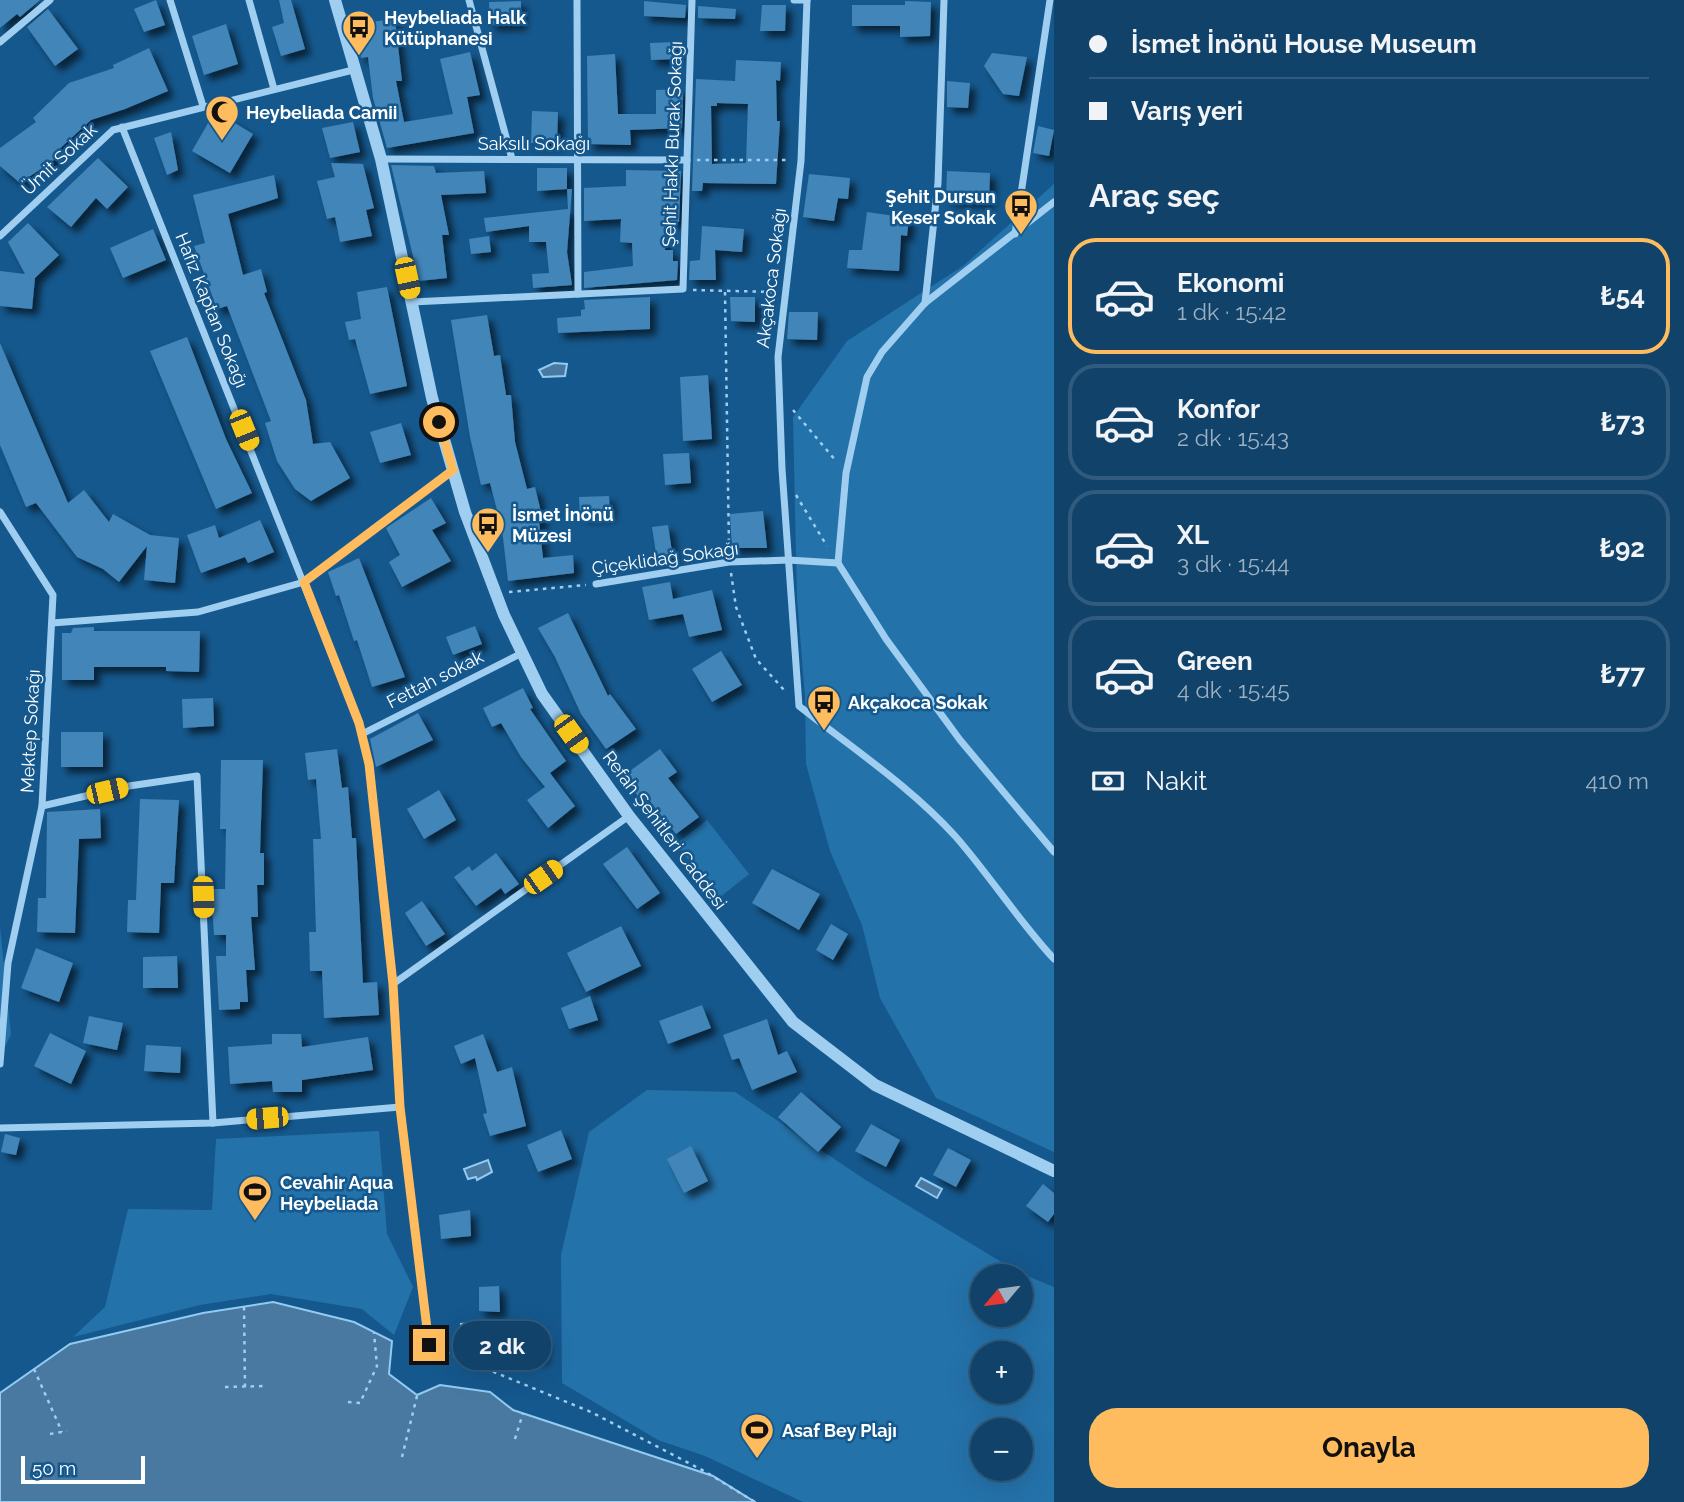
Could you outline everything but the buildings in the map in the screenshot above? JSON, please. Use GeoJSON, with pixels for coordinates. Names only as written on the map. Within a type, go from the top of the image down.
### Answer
{"type":"FeatureCollection","features":[{"type":"Feature","properties":{"kind":"street"},"geometry":{"type":"LineString","coordinates":[[0,42],[48,0]]}},
{"type":"Feature","properties":{"kind":"street"},"geometry":{"type":"LineString","coordinates":[[170,0],[203,106]]}},
{"type":"Feature","properties":{"kind":"street"},"geometry":{"type":"LineString","coordinates":[[249,0],[274,89]]}},
{"type":"Feature","properties":{"kind":"street","name":"Refah Şehitleri Caddesi"},"geometry":{"type":"LineString","coordinates":[[335,0],[353,70],[381,159],[432,397],[465,512],[495,593],[542,694],[629,816],[793,1021],[875,1085],[1054,1171]]}},
{"type":"Feature","properties":{"kind":"street"},"geometry":{"type":"LineString","coordinates":[[469,0],[512,159]]}},
{"type":"Feature","properties":{"kind":"street"},"geometry":{"type":"LineString","coordinates":[[576,0],[578,294]]}},
{"type":"Feature","properties":{"kind":"street","name":"Şehit Hakkı Burak Sokağı"},"geometry":{"type":"LineString","coordinates":[[683,289],[692,0]]}},
{"type":"Feature","properties":{"kind":"street"},"geometry":{"type":"LineString","coordinates":[[794,0],[807,0]]}},
{"type":"Feature","properties":{"kind":"street","name":"Akçakoca Sokağı"},"geometry":{"type":"LineString","coordinates":[[799,706],[788,560],[778,357],[801,160],[807,0]]}},
{"type":"Feature","properties":{"kind":"street"},"geometry":{"type":"LineString","coordinates":[[925,303],[938,183],[944,0]]}},
{"type":"Feature","properties":{"kind":"street"},"geometry":{"type":"LineString","coordinates":[[1015,235],[1050,0]]}},
{"type":"Feature","properties":{"kind":"street","name":"Ümit Sokak"},"geometry":{"type":"LineString","coordinates":[[0,236],[113,130],[353,70]]}},
{"type":"Feature","properties":{"kind":"street","name":"Hafız Kaptan Sokağı"},"geometry":{"type":"LineString","coordinates":[[122,127],[362,734],[369,764],[393,984],[400,1107],[429,1345]]}},
{"type":"Feature","properties":{"kind":"street","name":"Saksılı Sokağı"},"geometry":{"type":"LineString","coordinates":[[381,159],[687,160]]}},
{"type":"Feature","properties":{"kind":"street"},"geometry":{"type":"LineString","coordinates":[[1054,201],[1015,235],[925,303],[882,352],[867,377],[846,473],[838,563],[886,639],[960,740],[1054,852]]}},
{"type":"Feature","properties":{"kind":"street"},"geometry":{"type":"LineString","coordinates":[[412,302],[683,289]]}},
{"type":"Feature","properties":{"kind":"street"},"geometry":{"type":"LineString","coordinates":[[52,623],[198,612],[304,582],[453,470]]}},
{"type":"Feature","properties":{"kind":"street","name":"Mektep Sokağı"},"geometry":{"type":"LineString","coordinates":[[0,512],[53,595],[42,806],[8,963]]}},
{"type":"Feature","properties":{"kind":"street","name":"Çiçeklidağ Sokağı"},"geometry":{"type":"LineString","coordinates":[[596,584],[729,562],[788,560],[838,563]]}},
{"type":"Feature","properties":{"kind":"street","name":"Fettah sokak"},"geometry":{"type":"LineString","coordinates":[[362,734],[522,653]]}},
{"type":"Feature","properties":{"kind":"street"},"geometry":{"type":"LineString","coordinates":[[799,706],[900,785],[955,837],[1026,929],[1054,959]]}},
{"type":"Feature","properties":{"kind":"street"},"geometry":{"type":"LineString","coordinates":[[42,806],[129,786],[197,776],[213,1123]]}},
{"type":"Feature","properties":{"kind":"street"},"geometry":{"type":"LineString","coordinates":[[393,984],[629,816]]}},
{"type":"Feature","properties":{"kind":"street"},"geometry":{"type":"LineString","coordinates":[[0,980],[8,963]]}},
{"type":"Feature","properties":{"kind":"street"},"geometry":{"type":"LineString","coordinates":[[0,1064],[8,963]]}},
{"type":"Feature","properties":{"kind":"street"},"geometry":{"type":"LineString","coordinates":[[0,1128],[213,1123],[400,1107]]}},
{"type":"Feature","properties":{"kind":"path"},"geometry":{"type":"LineString","coordinates":[[687,160],[801,160]]}},
{"type":"Feature","properties":{"kind":"path"},"geometry":{"type":"LineString","coordinates":[[683,289],[786,292]]}},
{"type":"Feature","properties":{"kind":"path"},"geometry":{"type":"LineString","coordinates":[[725,292],[729,562],[736,607],[755,659],[799,706]]}},
{"type":"Feature","properties":{"kind":"path"},"geometry":{"type":"LineString","coordinates":[[779,394],[846,473]]}},
{"type":"Feature","properties":{"kind":"path"},"geometry":{"type":"LineString","coordinates":[[794,492],[838,563]]}},
{"type":"Feature","properties":{"kind":"path","name":"Çiçeklidağ Sokağı"},"geometry":{"type":"LineString","coordinates":[[495,593],[596,584]]}},
{"type":"Feature","properties":{"kind":"path"},"geometry":{"type":"LineString","coordinates":[[244,1307],[245,1387]]}},
{"type":"Feature","properties":{"kind":"path"},"geometry":{"type":"LineString","coordinates":[[348,1402],[360,1403],[377,1366],[374,1332]]}},
{"type":"Feature","properties":{"kind":"path"},"geometry":{"type":"LineString","coordinates":[[429,1345],[591,1412],[704,1471],[752,1501]]}},
{"type":"Feature","properties":{"kind":"path"},"geometry":{"type":"LineString","coordinates":[[34,1369],[62,1432]]}},
{"type":"Feature","properties":{"kind":"path"},"geometry":{"type":"LineString","coordinates":[[225,1387],[266,1386]]}},
{"type":"Feature","properties":{"kind":"path"},"geometry":{"type":"LineString","coordinates":[[402,1457],[417,1396]]}},
{"type":"Feature","properties":{"kind":"path"},"geometry":{"type":"LineString","coordinates":[[514,1439],[523,1413]]}},
{"type":"Feature","properties":{"kind":"path"},"geometry":{"type":"LineString","coordinates":[[50,1434],[67,1431]]}},
{"type":"Feature","properties":{"kind":"shaded area"},"geometry":{"type":"Polygon","coordinates":[[[1054,184],[1054,1152],[936,1098],[880,998],[862,925],[830,851],[806,764],[805,696],[797,598],[793,417],[847,341],[963,266],[1054,184]]]}},
{"type":"Feature","properties":{"kind":"shaded area"},"geometry":{"type":"Polygon","coordinates":[[[554,363],[567,364],[565,376],[543,377],[539,370],[554,363]]]}},
{"type":"Feature","properties":{"kind":"shaded area"},"geometry":{"type":"Polygon","coordinates":[[[707,820],[749,874],[719,898],[676,844],[707,820]]]}},
{"type":"Feature","properties":{"kind":"shaded area"},"geometry":{"type":"Polygon","coordinates":[[[0,927],[11,1034],[0,1058],[0,927]]]}},
{"type":"Feature","properties":{"kind":"shaded area"},"geometry":{"type":"Polygon","coordinates":[[[647,1090],[735,1092],[864,1179],[1005,1264],[970,1264],[970,1327],[1033,1327],[1033,1278],[1054,1287],[1054,1502],[803,1502],[705,1456],[658,1440],[562,1383],[561,1255],[589,1132],[647,1090]]]}},
{"type":"Feature","properties":{"kind":"shaded area","name":"Cevahir Aqua Heybeliada"},"geometry":{"type":"Polygon","coordinates":[[[379,1131],[387,1234],[413,1287],[394,1335],[362,1309],[271,1294],[200,1305],[73,1337],[105,1307],[128,1209],[212,1210],[216,1139],[379,1131]]]}},
{"type":"Feature","properties":{"kind":"shaded area"},"geometry":{"type":"Polygon","coordinates":[[[488,1160],[492,1172],[477,1180],[476,1177],[468,1179],[464,1169],[488,1160]]]}},
{"type":"Feature","properties":{"kind":"shaded area"},"geometry":{"type":"Polygon","coordinates":[[[921,1178],[942,1189],[937,1198],[916,1186],[921,1178]]]}},
{"type":"Feature","properties":{"kind":"shaded area"},"geometry":{"type":"Polygon","coordinates":[[[273,1302],[354,1322],[392,1341],[389,1374],[417,1395],[440,1385],[490,1392],[513,1410],[713,1476],[755,1502],[0,1502],[0,1393],[70,1344],[203,1313],[273,1302]]]}},
{"type":"Feature","properties":{"kind":"shaded area"},"geometry":{"type":"Polygon","coordinates":[[[490,1322],[491,1336],[463,1338],[461,1324],[490,1322]]]}},
{"type":"Feature","properties":{"kind":"place","name":"Heybeliada Halk Kütüphanesi"},"geometry":{"type":"Point","coordinates":[359,57]}},
{"type":"Feature","properties":{"kind":"place","name":"Heybeliada Camii"},"geometry":{"type":"Point","coordinates":[222,142]}},
{"type":"Feature","properties":{"kind":"place","name":"Şehit Dursun Keser Sokak"},"geometry":{"type":"Point","coordinates":[1021,236]}},
{"type":"Feature","properties":{"kind":"place","name":"İsmet İnönü Müzesi"},"geometry":{"type":"Point","coordinates":[488,554]}},
{"type":"Feature","properties":{"kind":"place","name":"Akçakoca Sokak"},"geometry":{"type":"Point","coordinates":[824,732]}},
{"type":"Feature","properties":{"kind":"place","name":"Cevahir Aqua Heybeliada"},"geometry":{"type":"Point","coordinates":[255,1222]}},
{"type":"Feature","properties":{"kind":"place","name":"Asaf Bey Plajı"},"geometry":{"type":"Point","coordinates":[757,1460]}},
{"type":"Feature","properties":{"kind":"route"},"geometry":{"type":"LineString","coordinates":[[429,1345],[400,1107],[393,984],[369,764],[359,723],[304,582],[453,470],[439,422]]}}]}
